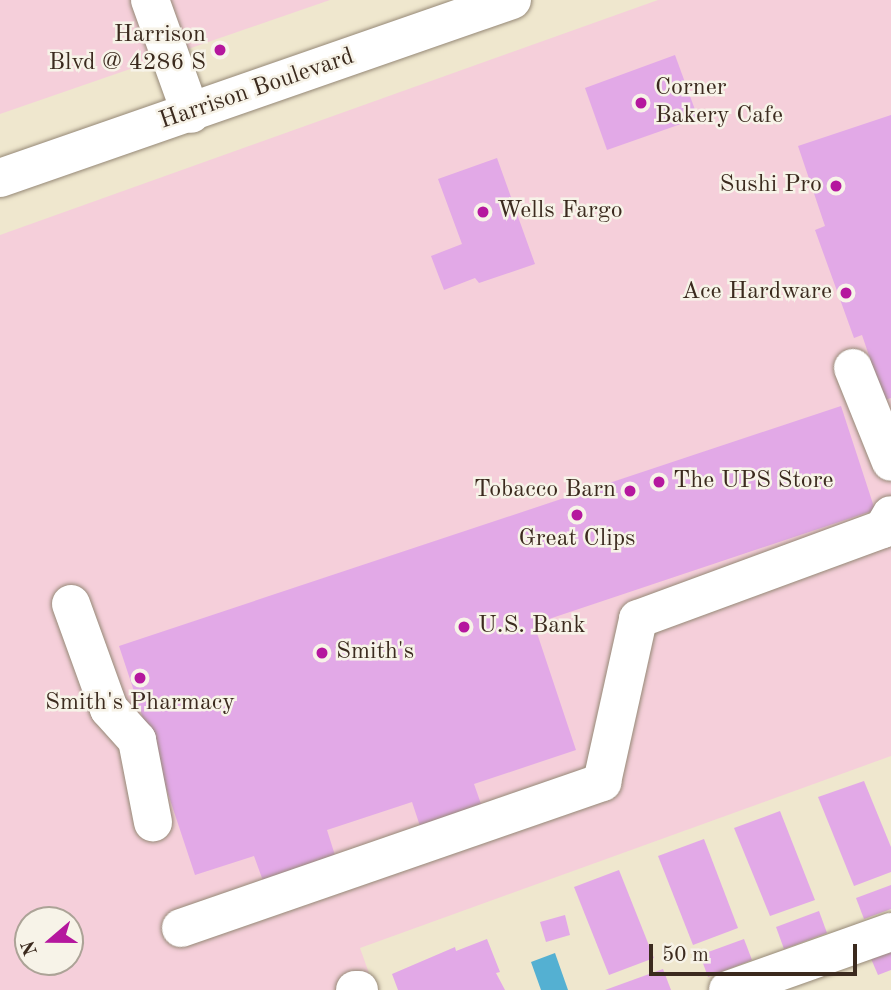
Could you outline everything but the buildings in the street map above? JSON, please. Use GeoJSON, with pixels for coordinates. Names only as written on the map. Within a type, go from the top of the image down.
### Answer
{"type":"FeatureCollection","features":[{"type":"Feature","properties":{"kind":"main road"},"geometry":{"type":"LineString","coordinates":[[150,0],[191,114]]}},
{"type":"Feature","properties":{"kind":"main road","name":"Harrison Boulevard"},"geometry":{"type":"LineString","coordinates":[[0,178],[191,114],[512,0]]}},
{"type":"Feature","properties":{"kind":"main road"},"geometry":{"type":"LineString","coordinates":[[853,368],[891,462]]}},
{"type":"Feature","properties":{"kind":"main road"},"geometry":{"type":"LineString","coordinates":[[181,928],[602,782],[638,619],[883,529],[891,515]]}},
{"type":"Feature","properties":{"kind":"main road"},"geometry":{"type":"LineString","coordinates":[[71,604],[109,709],[137,740],[153,822]]}},
{"type":"Feature","properties":{"kind":"main road"},"geometry":{"type":"LineString","coordinates":[[728,990],[891,932]]}},
{"type":"Feature","properties":{"kind":"shaded area"},"geometry":{"type":"Polygon","coordinates":[[[0,0],[330,0],[0,114],[0,0]]]}},
{"type":"Feature","properties":{"kind":"shaded area"},"geometry":{"type":"Polygon","coordinates":[[[658,0],[891,0],[891,756],[360,948],[375,990],[0,990],[0,235],[658,0]]]}},
{"type":"Feature","properties":{"kind":"water"},"geometry":{"type":"Polygon","coordinates":[[[555,953],[568,990],[541,990],[531,962],[555,953]]]}},
{"type":"Feature","properties":{"kind":"place","name":"Harrison Blvd @ 4286 S"},"geometry":{"type":"Point","coordinates":[220,50]}},
{"type":"Feature","properties":{"kind":"place","name":"Corner Bakery Cafe"},"geometry":{"type":"Point","coordinates":[641,103]}},
{"type":"Feature","properties":{"kind":"place","name":"Sushi Pro"},"geometry":{"type":"Point","coordinates":[836,186]}},
{"type":"Feature","properties":{"kind":"place","name":"Wells Fargo"},"geometry":{"type":"Point","coordinates":[483,212]}},
{"type":"Feature","properties":{"kind":"place","name":"Ace Hardware"},"geometry":{"type":"Point","coordinates":[846,293]}},
{"type":"Feature","properties":{"kind":"place","name":"The UPS Store"},"geometry":{"type":"Point","coordinates":[659,482]}},
{"type":"Feature","properties":{"kind":"place","name":"Tobacco Barn"},"geometry":{"type":"Point","coordinates":[630,491]}},
{"type":"Feature","properties":{"kind":"place","name":"Great Clips"},"geometry":{"type":"Point","coordinates":[577,515]}},
{"type":"Feature","properties":{"kind":"place","name":"U.S. Bank"},"geometry":{"type":"Point","coordinates":[464,627]}},
{"type":"Feature","properties":{"kind":"place","name":"Smith's"},"geometry":{"type":"Point","coordinates":[322,653]}},
{"type":"Feature","properties":{"kind":"place","name":"Smith's Pharmacy"},"geometry":{"type":"Point","coordinates":[140,678]}}]}
